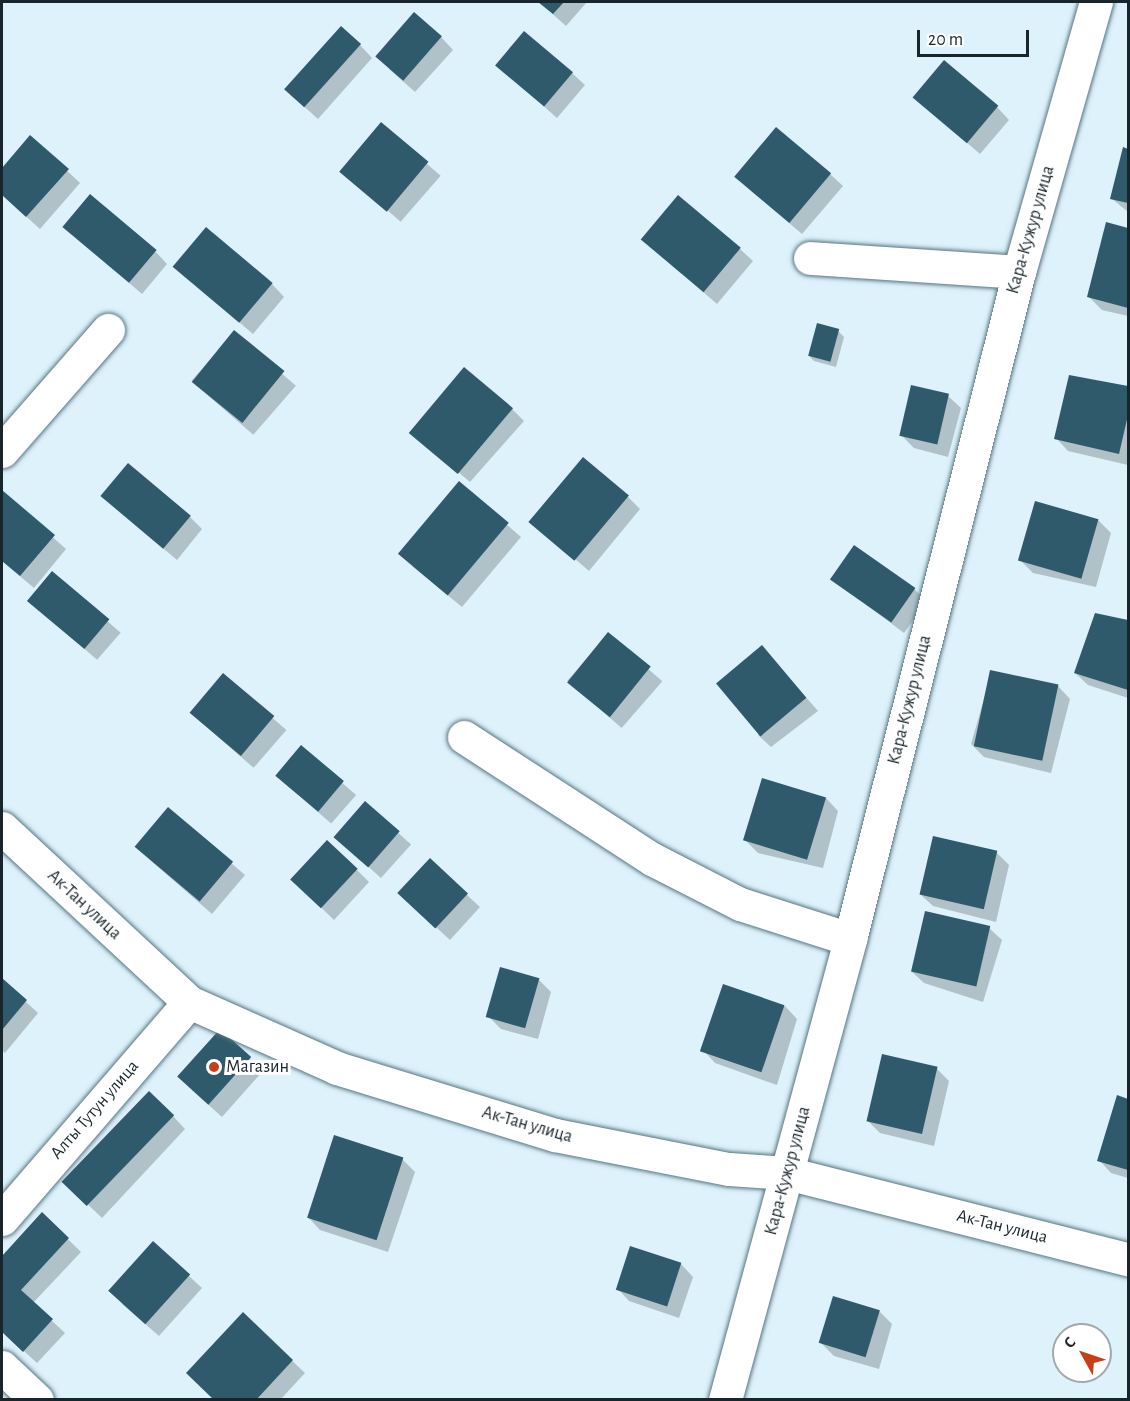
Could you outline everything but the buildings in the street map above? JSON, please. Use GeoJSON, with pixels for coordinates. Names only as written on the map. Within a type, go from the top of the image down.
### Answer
{"type":"FeatureCollection","features":[{"type":"Feature","properties":{"kind":"street","name":"Кара-Кужур улица"},"geometry":{"type":"LineString","coordinates":[[725,1400],[850,939],[1019,272],[1096,2]]}},
{"type":"Feature","properties":{"kind":"street"},"geometry":{"type":"LineString","coordinates":[[810,258],[1019,272]]}},
{"type":"Feature","properties":{"kind":"street"},"geometry":{"type":"LineString","coordinates":[[2,450],[108,330]]}},
{"type":"Feature","properties":{"kind":"street"},"geometry":{"type":"LineString","coordinates":[[464,737],[652,860],[740,904],[850,939]]}},
{"type":"Feature","properties":{"kind":"street","name":"Ак-Тан улица"},"geometry":{"type":"LineString","coordinates":[[2,828],[189,1002],[337,1068],[555,1135],[729,1169],[787,1173],[1128,1259]]}},
{"type":"Feature","properties":{"kind":"street","name":"Алты Тутун улица"},"geometry":{"type":"LineString","coordinates":[[2,1219],[189,1002]]}},
{"type":"Feature","properties":{"kind":"street"},"geometry":{"type":"LineString","coordinates":[[2,1367],[37,1400]]}},
{"type":"Feature","properties":{"kind":"place","name":"Магазин"},"geometry":{"type":"Point","coordinates":[214,1067]}}]}
